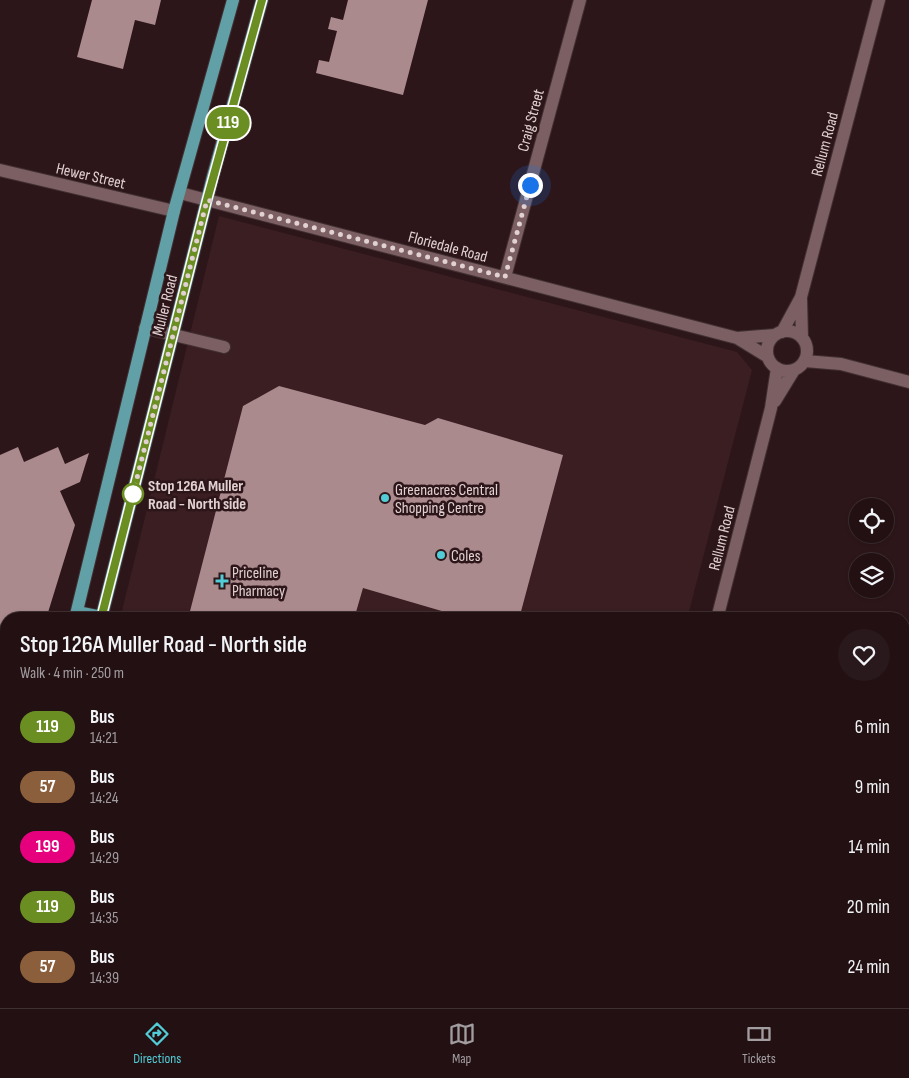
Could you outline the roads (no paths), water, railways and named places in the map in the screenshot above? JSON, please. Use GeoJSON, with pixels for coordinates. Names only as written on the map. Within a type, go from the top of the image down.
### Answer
{"type":"FeatureCollection","features":[{"type":"Feature","properties":{"kind":"main road","name":"Muller Road"},"geometry":{"type":"LineString","coordinates":[[77,612],[174,211],[233,0]]}},
{"type":"Feature","properties":{"kind":"main road","name":"Muller Road"},"geometry":{"type":"LineString","coordinates":[[103,612],[207,200],[262,0]]}},
{"type":"Feature","properties":{"kind":"street","name":"Craig Street"},"geometry":{"type":"LineString","coordinates":[[505,277],[580,0]]}},
{"type":"Feature","properties":{"kind":"street","name":"Rellum Road"},"geometry":{"type":"LineString","coordinates":[[779,334],[801,297],[879,0]]}},
{"type":"Feature","properties":{"kind":"street","name":"Hewer Street"},"geometry":{"type":"LineString","coordinates":[[0,170],[174,211]]}},
{"type":"Feature","properties":{"kind":"street","name":"Floriedale Road"},"geometry":{"type":"LineString","coordinates":[[180,192],[737,338],[768,357]]}},
{"type":"Feature","properties":{"kind":"street","name":"Rellum Road"},"geometry":{"type":"LineString","coordinates":[[801,297],[804,342]]}},
{"type":"Feature","properties":{"kind":"street"},"geometry":{"type":"LineString","coordinates":[[146,328],[224,347]]}},
{"type":"Feature","properties":{"kind":"street"},"geometry":{"type":"LineString","coordinates":[[841,364],[790,332],[779,334],[770,342],[768,357],[777,368],[785,371],[794,370],[805,361],[841,364],[909,382]]}},
{"type":"Feature","properties":{"kind":"street","name":"Floriedale Road"},"geometry":{"type":"LineString","coordinates":[[737,338],[779,334]]}},
{"type":"Feature","properties":{"kind":"street"},"geometry":{"type":"LineString","coordinates":[[804,342],[805,361]]}},
{"type":"Feature","properties":{"kind":"street","name":"Rellum Road"},"geometry":{"type":"LineString","coordinates":[[719,612],[771,408],[777,368]]}},
{"type":"Feature","properties":{"kind":"street","name":"Rellum Road"},"geometry":{"type":"LineString","coordinates":[[771,408],[794,370]]}},
{"type":"Feature","properties":{"kind":"place","name":"Stop 126A Muller Road - North side"},"geometry":{"type":"Point","coordinates":[133,494]}},
{"type":"Feature","properties":{"kind":"place","name":"Greenacres Central Shopping Centre"},"geometry":{"type":"Point","coordinates":[385,498]}},
{"type":"Feature","properties":{"kind":"place","name":"Coles"},"geometry":{"type":"Point","coordinates":[441,555]}},
{"type":"Feature","properties":{"kind":"place","name":"Priceline Pharmacy"},"geometry":{"type":"Point","coordinates":[222,581]}}]}
